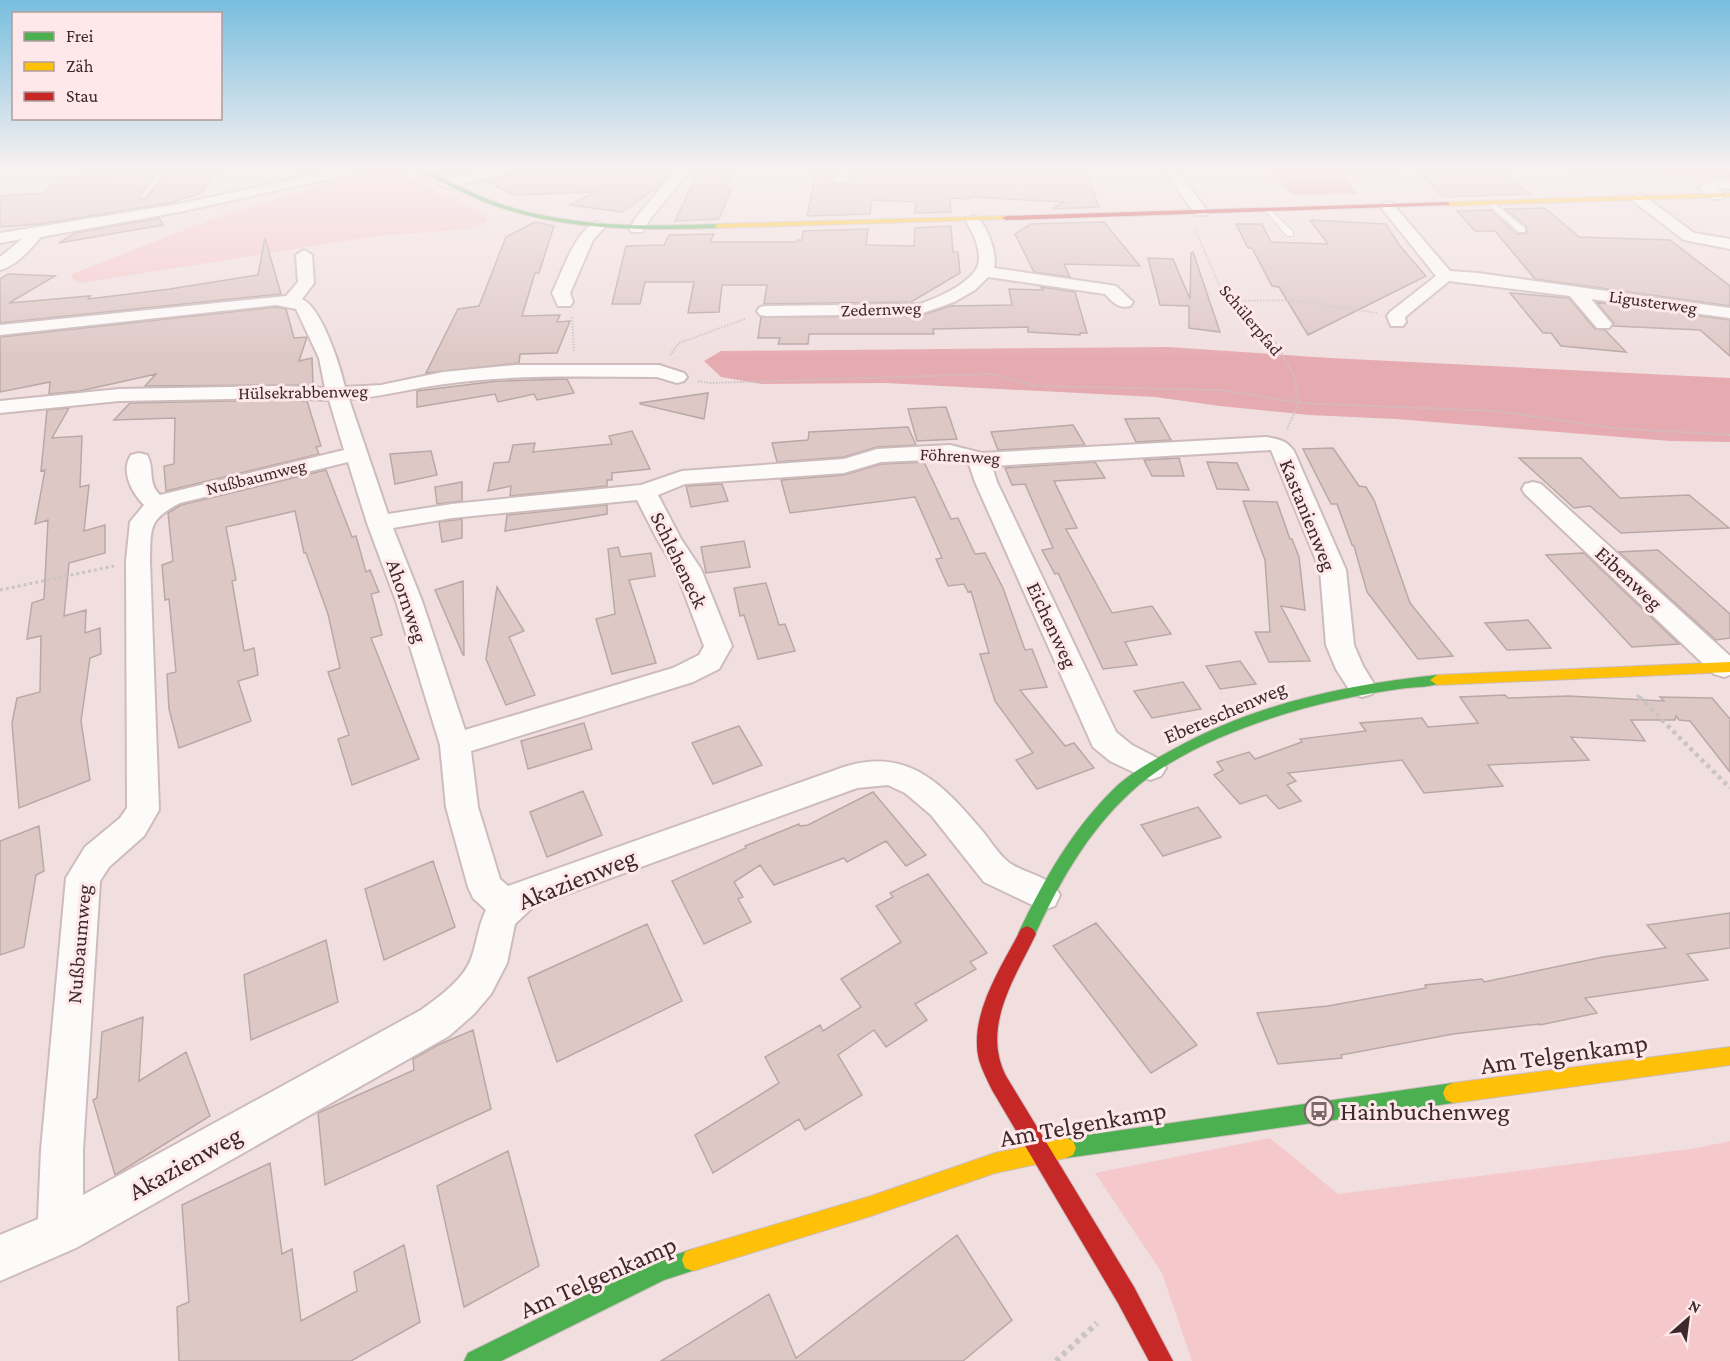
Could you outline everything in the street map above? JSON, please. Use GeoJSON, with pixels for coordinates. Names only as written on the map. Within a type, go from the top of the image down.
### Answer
{"type":"FeatureCollection","features":[{"type":"Feature","properties":{"kind":"street"},"geometry":{"type":"LineString","coordinates":[[0,265],[26,245],[36,233]]}},
{"type":"Feature","properties":{"kind":"street"},"geometry":{"type":"LineString","coordinates":[[0,238],[39,233]]}},
{"type":"Feature","properties":{"kind":"street"},"geometry":{"type":"LineString","coordinates":[[564,302],[561,292],[586,238],[591,233]]}},
{"type":"Feature","properties":{"kind":"street"},"geometry":{"type":"LineString","coordinates":[[978,233],[985,249],[987,262],[984,271],[1110,290],[1124,302]]}},
{"type":"Feature","properties":{"kind":"street"},"geometry":{"type":"LineString","coordinates":[[1396,319],[1415,298],[1436,285],[1445,276],[1409,233]]}},
{"type":"Feature","properties":{"kind":"street"},"geometry":{"type":"LineString","coordinates":[[1683,233],[1689,237],[1730,244]]}},
{"type":"Feature","properties":{"kind":"street"},"geometry":{"type":"LineString","coordinates":[[0,330],[276,300],[291,301],[306,283],[304,255]]}},
{"type":"Feature","properties":{"kind":"street","name":"Zedernweg"},"geometry":{"type":"LineString","coordinates":[[766,311],[920,309],[934,306],[977,279],[984,271]]}},
{"type":"Feature","properties":{"kind":"street","name":"Ligusterweg"},"geometry":{"type":"LineString","coordinates":[[1445,276],[1575,291],[1730,313]]}},
{"type":"Feature","properties":{"kind":"street","name":"Ligusterweg"},"geometry":{"type":"LineString","coordinates":[[1575,291],[1603,324]]}},
{"type":"Feature","properties":{"kind":"street","name":"Ahornweg"},"geometry":{"type":"LineString","coordinates":[[291,301],[303,306],[328,358],[337,394],[380,524],[409,602],[455,745],[462,807],[485,887],[498,899],[508,904]]}},
{"type":"Feature","properties":{"kind":"street","name":"Hülsekrabbenweg"},"geometry":{"type":"LineString","coordinates":[[0,407],[55,399],[118,395],[270,392],[337,394],[381,391],[443,378],[516,371],[668,374]]}},
{"type":"Feature","properties":{"kind":"street","name":"Föhrenweg"},"geometry":{"type":"LineString","coordinates":[[645,492],[682,478],[844,466],[864,462],[877,456],[950,452],[980,460],[1252,442],[1278,446]]}},
{"type":"Feature","properties":{"kind":"street","name":"Kastanienweg"},"geometry":{"type":"LineString","coordinates":[[1278,446],[1283,451],[1333,570],[1340,645],[1350,669],[1362,687]]}},
{"type":"Feature","properties":{"kind":"street","name":"Nußbaumweg"},"geometry":{"type":"LineString","coordinates":[[60,1232],[62,1150],[83,879],[97,857],[132,827],[143,810],[138,561],[140,524],[146,515],[172,498],[357,453]]}},
{"type":"Feature","properties":{"kind":"street"},"geometry":{"type":"LineString","coordinates":[[139,460],[139,485],[145,495],[158,506]]}},
{"type":"Feature","properties":{"kind":"street","name":"Eichenweg"},"geometry":{"type":"LineString","coordinates":[[980,460],[991,493],[1104,739],[1121,753],[1150,768]]}},
{"type":"Feature","properties":{"kind":"street","name":"Eibenweg"},"geometry":{"type":"LineString","coordinates":[[1533,489],[1727,667]]}},
{"type":"Feature","properties":{"kind":"street","name":"Schleheneck"},"geometry":{"type":"LineString","coordinates":[[380,524],[452,511],[645,492],[688,569],[718,646],[709,662],[683,675],[455,745]]}},
{"type":"Feature","properties":{"kind":"street","name":"Ebereschenweg"},"geometry":{"type":"LineString","coordinates":[[1041,1152],[999,1083],[988,1057],[987,1034],[997,1002],[1044,895],[1065,857],[1096,818],[1125,788],[1150,768],[1217,734],[1267,714],[1362,687],[1459,677],[1727,667]]}},
{"type":"Feature","properties":{"kind":"street","name":"Akazienweg"},"geometry":{"type":"LineString","coordinates":[[0,1258],[60,1232],[435,1023],[463,1001],[484,973],[495,924],[508,904],[522,895],[855,777],[891,773],[916,784],[942,806],[996,872],[1044,895]]}},
{"type":"Feature","properties":{"kind":"street","name":"Am Telgenkamp"},"geometry":{"type":"LineString","coordinates":[[476,1361],[661,1270],[871,1206],[995,1163],[1041,1152],[1549,1079],[1730,1056]]}},
{"type":"Feature","properties":{"kind":"street"},"geometry":{"type":"LineString","coordinates":[[1041,1152],[1126,1295],[1161,1361]]}},
{"type":"Feature","properties":{"kind":"path","name":"Schülerpfad"},"geometry":{"type":"LineString","coordinates":[[1196,233],[1222,291],[1276,343],[1294,376],[1299,403]]}},
{"type":"Feature","properties":{"kind":"path"},"geometry":{"type":"LineString","coordinates":[[1231,301],[1291,300],[1396,319]]}},
{"type":"Feature","properties":{"kind":"path"},"geometry":{"type":"LineString","coordinates":[[564,302],[571,314],[575,348],[568,372]]}},
{"type":"Feature","properties":{"kind":"path"},"geometry":{"type":"LineString","coordinates":[[766,311],[679,343],[668,374],[710,384],[992,374],[1035,387],[1222,390],[1299,403],[1496,411],[1613,428],[1730,435]]}},
{"type":"Feature","properties":{"kind":"path"},"geometry":{"type":"LineString","coordinates":[[1278,446],[1299,403]]}},
{"type":"Feature","properties":{"kind":"path"},"geometry":{"type":"LineString","coordinates":[[0,590],[138,561]]}},
{"type":"Feature","properties":{"kind":"path"},"geometry":{"type":"LineString","coordinates":[[1613,671],[1730,788]]}},
{"type":"Feature","properties":{"kind":"path"},"geometry":{"type":"LineString","coordinates":[[1056,1361],[1126,1295]]}},
{"type":"Feature","properties":{"kind":"shaded area"},"geometry":{"type":"Polygon","coordinates":[[[178,233],[423,233],[377,236],[80,283],[73,280],[72,274],[178,233]]]}},
{"type":"Feature","properties":{"kind":"shaded area"},"geometry":{"type":"Polygon","coordinates":[[[1168,347],[1330,358],[1730,378],[1730,442],[1670,441],[1396,419],[1309,415],[1155,397],[885,383],[762,384],[721,377],[704,361],[721,351],[1168,347]]]}},
{"type":"Feature","properties":{"kind":"shaded area"},"geometry":{"type":"Polygon","coordinates":[[[1270,1138],[1338,1194],[1697,1148],[1730,1141],[1730,1361],[1192,1361],[1162,1273],[1095,1173],[1270,1138]]]}},
{"type":"Feature","properties":{"kind":"building"},"geometry":{"type":"Polygon","coordinates":[[[78,233],[120,233],[59,243],[78,233]]]}},
{"type":"Feature","properties":{"kind":"building"},"geometry":{"type":"Polygon","coordinates":[[[515,233],[552,233],[539,273],[535,273],[522,316],[560,315],[557,322],[570,321],[557,353],[520,354],[519,363],[426,373],[458,309],[479,306],[506,237],[515,233]]]}},
{"type":"Feature","properties":{"kind":"building"},"geometry":{"type":"Polygon","coordinates":[[[803,233],[868,233],[866,245],[914,246],[915,233],[952,233],[953,252],[958,252],[960,273],[911,302],[764,304],[767,285],[722,285],[719,312],[688,313],[694,282],[645,282],[640,304],[612,304],[626,246],[664,245],[669,235],[714,234],[710,242],[797,242],[802,240],[803,233]]]}},
{"type":"Feature","properties":{"kind":"building"},"geometry":{"type":"Polygon","coordinates":[[[1113,233],[1140,266],[1064,264],[1070,277],[1034,272],[1015,234],[1113,233]]]}},
{"type":"Feature","properties":{"kind":"building"},"geometry":{"type":"Polygon","coordinates":[[[1240,233],[1266,233],[1271,242],[1328,244],[1319,233],[1391,233],[1426,276],[1308,335],[1279,287],[1272,286],[1252,248],[1248,248],[1240,233]]]}},
{"type":"Feature","properties":{"kind":"building"},"geometry":{"type":"Polygon","coordinates":[[[1496,233],[1574,233],[1579,237],[1670,240],[1730,286],[1730,306],[1535,279],[1496,233]]]}},
{"type":"Feature","properties":{"kind":"building"},"geometry":{"type":"Polygon","coordinates":[[[265,238],[281,294],[0,323],[0,279],[8,274],[55,276],[9,303],[90,296],[88,299],[170,289],[258,275],[265,238]]]}},
{"type":"Feature","properties":{"kind":"building"},"geometry":{"type":"Polygon","coordinates":[[[1193,252],[1220,332],[1189,328],[1189,306],[1160,305],[1148,258],[1173,259],[1190,299],[1191,253],[1193,252]]]}},
{"type":"Feature","properties":{"kind":"building"},"geometry":{"type":"Polygon","coordinates":[[[1041,287],[1075,292],[1087,333],[1080,333],[1080,335],[1028,332],[1028,327],[933,329],[934,334],[809,334],[808,344],[778,344],[780,338],[758,338],[761,317],[920,316],[950,306],[1012,305],[1009,289],[1043,290],[1041,287]]]}},
{"type":"Feature","properties":{"kind":"building"},"geometry":{"type":"Polygon","coordinates":[[[1510,293],[1569,298],[1595,329],[1605,330],[1626,352],[1561,346],[1551,333],[1543,333],[1510,293]]]}},
{"type":"Feature","properties":{"kind":"building"},"geometry":{"type":"Polygon","coordinates":[[[1596,302],[1730,320],[1730,356],[1700,330],[1613,326],[1614,323],[1596,302]]]}},
{"type":"Feature","properties":{"kind":"building"},"geometry":{"type":"Polygon","coordinates":[[[276,307],[286,309],[294,338],[307,337],[299,361],[312,358],[313,385],[145,386],[156,374],[80,391],[49,394],[50,382],[0,392],[0,337],[276,307]]]}},
{"type":"Feature","properties":{"kind":"building"},"geometry":{"type":"Polygon","coordinates":[[[567,379],[574,393],[537,400],[534,394],[498,402],[495,394],[417,407],[417,391],[498,381],[567,379]]]}},
{"type":"Feature","properties":{"kind":"building"},"geometry":{"type":"Polygon","coordinates":[[[708,393],[704,419],[640,404],[640,403],[708,393]]]}},
{"type":"Feature","properties":{"kind":"building"},"geometry":{"type":"Polygon","coordinates":[[[307,401],[321,446],[316,447],[319,454],[166,491],[164,466],[174,464],[175,418],[114,420],[130,403],[307,401]]]}},
{"type":"Feature","properties":{"kind":"building"},"geometry":{"type":"Polygon","coordinates":[[[946,407],[957,439],[917,441],[908,409],[946,407]]]}},
{"type":"Feature","properties":{"kind":"building"},"geometry":{"type":"Polygon","coordinates":[[[69,408],[52,438],[82,436],[80,487],[89,485],[84,531],[105,525],[105,553],[69,563],[64,616],[86,610],[85,633],[100,628],[101,654],[90,658],[81,721],[90,780],[19,808],[12,723],[17,698],[40,692],[41,636],[27,639],[32,603],[44,599],[48,520],[35,524],[45,470],[41,471],[47,410],[69,408]]]}},
{"type":"Feature","properties":{"kind":"building"},"geometry":{"type":"Polygon","coordinates":[[[1159,418],[1171,440],[1136,442],[1125,419],[1159,418]]]}},
{"type":"Feature","properties":{"kind":"building"},"geometry":{"type":"Polygon","coordinates":[[[1073,425],[1085,445],[998,450],[991,432],[1073,425]]]}},
{"type":"Feature","properties":{"kind":"building"},"geometry":{"type":"Polygon","coordinates":[[[908,427],[916,445],[877,447],[844,457],[777,462],[772,443],[808,440],[809,432],[908,427]]]}},
{"type":"Feature","properties":{"kind":"building"},"geometry":{"type":"Polygon","coordinates":[[[632,431],[650,469],[612,473],[612,480],[607,480],[607,486],[510,496],[511,486],[488,491],[494,463],[509,462],[513,445],[535,443],[533,452],[612,444],[609,436],[632,431]]]}},
{"type":"Feature","properties":{"kind":"building"},"geometry":{"type":"Polygon","coordinates":[[[1333,448],[1359,486],[1366,487],[1374,500],[1410,603],[1453,656],[1418,659],[1367,592],[1354,546],[1337,504],[1331,504],[1303,449],[1333,448]]]}},
{"type":"Feature","properties":{"kind":"building"},"geometry":{"type":"Polygon","coordinates":[[[431,451],[437,475],[395,484],[390,454],[431,451]]]}},
{"type":"Feature","properties":{"kind":"building"},"geometry":{"type":"Polygon","coordinates":[[[1179,458],[1184,476],[1152,476],[1144,460],[1179,458]]]}},
{"type":"Feature","properties":{"kind":"building"},"geometry":{"type":"Polygon","coordinates":[[[1519,458],[1581,458],[1620,498],[1689,495],[1729,528],[1621,533],[1590,506],[1574,508],[1519,458]]]}},
{"type":"Feature","properties":{"kind":"building"},"geometry":{"type":"Polygon","coordinates":[[[924,462],[951,519],[958,518],[975,554],[985,553],[1003,588],[1025,650],[1032,649],[1047,687],[1020,690],[1065,746],[1074,743],[1094,768],[1037,789],[1016,760],[1033,753],[995,701],[980,654],[989,653],[971,591],[968,592],[964,584],[948,586],[936,559],[942,558],[915,497],[790,513],[781,480],[844,475],[881,464],[924,462]]]}},
{"type":"Feature","properties":{"kind":"building"},"geometry":{"type":"Polygon","coordinates":[[[1095,462],[1105,478],[1054,481],[1077,528],[1066,529],[1112,613],[1152,606],[1171,634],[1125,642],[1137,665],[1103,669],[1058,573],[1055,574],[1042,550],[1053,548],[1025,484],[1012,485],[1005,468],[1095,462]]]}},
{"type":"Feature","properties":{"kind":"building"},"geometry":{"type":"Polygon","coordinates":[[[1207,462],[1237,463],[1249,490],[1217,489],[1207,462]]]}},
{"type":"Feature","properties":{"kind":"building"},"geometry":{"type":"Polygon","coordinates":[[[326,470],[352,537],[356,536],[366,572],[370,570],[379,592],[371,594],[382,635],[371,638],[419,759],[352,785],[338,739],[349,735],[328,672],[340,668],[328,614],[306,553],[304,553],[295,511],[226,527],[236,580],[232,581],[244,651],[254,648],[258,675],[238,681],[251,721],[179,748],[169,709],[167,674],[176,672],[169,599],[165,600],[162,565],[173,561],[168,513],[181,505],[326,470]]]}},
{"type":"Feature","properties":{"kind":"building"},"geometry":{"type":"Polygon","coordinates":[[[462,482],[462,501],[437,504],[435,487],[462,482]]]}},
{"type":"Feature","properties":{"kind":"building"},"geometry":{"type":"Polygon","coordinates":[[[722,484],[728,501],[691,507],[686,486],[722,484]]]}},
{"type":"Feature","properties":{"kind":"building"},"geometry":{"type":"Polygon","coordinates":[[[1243,501],[1277,502],[1299,557],[1305,610],[1281,606],[1310,661],[1269,662],[1255,632],[1270,632],[1265,560],[1243,501]]]}},
{"type":"Feature","properties":{"kind":"building"},"geometry":{"type":"Polygon","coordinates":[[[607,505],[607,514],[505,531],[507,515],[607,505]]]}},
{"type":"Feature","properties":{"kind":"building"},"geometry":{"type":"Polygon","coordinates":[[[462,519],[462,538],[442,542],[439,522],[462,519]]]}},
{"type":"Feature","properties":{"kind":"building"},"geometry":{"type":"Polygon","coordinates":[[[744,541],[750,567],[706,573],[701,547],[744,541]]]}},
{"type":"Feature","properties":{"kind":"building"},"geometry":{"type":"Polygon","coordinates":[[[618,547],[621,557],[651,553],[655,576],[629,580],[656,663],[612,674],[596,619],[615,614],[608,549],[618,547]]]}},
{"type":"Feature","properties":{"kind":"building"},"geometry":{"type":"Polygon","coordinates":[[[1658,550],[1730,614],[1730,638],[1716,640],[1619,552],[1658,550]]]}},
{"type":"Feature","properties":{"kind":"building"},"geometry":{"type":"Polygon","coordinates":[[[1584,553],[1679,644],[1632,647],[1546,555],[1584,553]]]}},
{"type":"Feature","properties":{"kind":"building"},"geometry":{"type":"Polygon","coordinates":[[[463,581],[464,655],[435,590],[463,581]]]}},
{"type":"Feature","properties":{"kind":"building"},"geometry":{"type":"Polygon","coordinates":[[[766,583],[779,625],[785,624],[795,651],[758,659],[744,615],[740,616],[734,588],[766,583]]]}},
{"type":"Feature","properties":{"kind":"building"},"geometry":{"type":"Polygon","coordinates":[[[497,587],[524,631],[509,637],[535,695],[506,705],[486,659],[497,587]]]}},
{"type":"Feature","properties":{"kind":"building"},"geometry":{"type":"Polygon","coordinates":[[[1528,620],[1551,648],[1507,650],[1485,623],[1528,620]]]}},
{"type":"Feature","properties":{"kind":"building"},"geometry":{"type":"Polygon","coordinates":[[[1240,661],[1256,684],[1220,689],[1206,666],[1240,661]]]}},
{"type":"Feature","properties":{"kind":"building"},"geometry":{"type":"Polygon","coordinates":[[[1183,682],[1201,709],[1152,718],[1134,691],[1183,682]]]}},
{"type":"Feature","properties":{"kind":"building"},"geometry":{"type":"Polygon","coordinates":[[[1505,695],[1508,698],[1568,696],[1664,701],[1660,697],[1712,698],[1730,719],[1730,772],[1690,721],[1679,720],[1676,716],[1675,720],[1631,720],[1645,741],[1571,737],[1589,760],[1488,765],[1503,786],[1424,793],[1402,760],[1288,773],[1296,781],[1287,785],[1301,801],[1279,809],[1266,795],[1240,804],[1214,775],[1223,770],[1217,762],[1249,752],[1255,759],[1302,742],[1300,739],[1366,731],[1360,723],[1422,718],[1428,727],[1478,723],[1460,697],[1505,695]]]}},
{"type":"Feature","properties":{"kind":"building"},"geometry":{"type":"Polygon","coordinates":[[[584,723],[592,749],[528,769],[521,741],[584,723]]]}},
{"type":"Feature","properties":{"kind":"building"},"geometry":{"type":"Polygon","coordinates":[[[739,726],[762,765],[713,784],[692,743],[739,726]]]}},
{"type":"Feature","properties":{"kind":"building"},"geometry":{"type":"Polygon","coordinates":[[[583,791],[602,835],[547,857],[530,812],[583,791]]]}},
{"type":"Feature","properties":{"kind":"building"},"geometry":{"type":"Polygon","coordinates":[[[873,792],[926,855],[906,866],[886,841],[847,862],[844,858],[774,885],[760,865],[734,882],[743,897],[738,899],[751,922],[704,944],[672,881],[746,848],[745,846],[799,824],[800,826],[808,825],[873,792]]]}},
{"type":"Feature","properties":{"kind":"building"},"geometry":{"type":"Polygon","coordinates":[[[1198,807],[1221,837],[1163,856],[1141,825],[1198,807]]]}},
{"type":"Feature","properties":{"kind":"building"},"geometry":{"type":"Polygon","coordinates":[[[39,826],[44,871],[36,875],[24,947],[0,955],[0,841],[39,826]]]}},
{"type":"Feature","properties":{"kind":"building"},"geometry":{"type":"Polygon","coordinates":[[[433,861],[455,927],[384,960],[365,889],[433,861]]]}},
{"type":"Feature","properties":{"kind":"building"},"geometry":{"type":"Polygon","coordinates":[[[928,874],[987,953],[970,962],[976,969],[915,1004],[927,1020],[886,1047],[874,1030],[838,1055],[862,1095],[805,1130],[799,1119],[713,1173],[695,1135],[779,1083],[765,1057],[820,1025],[823,1031],[861,1007],[841,979],[901,942],[876,906],[893,897],[890,893],[928,874]]]}},
{"type":"Feature","properties":{"kind":"building"},"geometry":{"type":"Polygon","coordinates":[[[1730,913],[1730,948],[1687,954],[1708,980],[1585,998],[1597,1013],[1540,1025],[1453,1034],[1341,1055],[1342,1058],[1278,1064],[1257,1013],[1328,1006],[1426,988],[1425,985],[1482,979],[1484,982],[1603,957],[1666,948],[1647,925],[1730,913]]]}},
{"type":"Feature","properties":{"kind":"building"},"geometry":{"type":"Polygon","coordinates":[[[1096,923],[1197,1045],[1151,1073],[1053,946],[1096,923]]]}},
{"type":"Feature","properties":{"kind":"building"},"geometry":{"type":"Polygon","coordinates":[[[647,924],[682,1001],[557,1062],[528,978],[647,924]]]}},
{"type":"Feature","properties":{"kind":"building"},"geometry":{"type":"Polygon","coordinates":[[[326,940],[338,1002],[251,1040],[244,975],[326,940]]]}},
{"type":"Feature","properties":{"kind":"building"},"geometry":{"type":"Polygon","coordinates":[[[143,1017],[139,1081],[186,1052],[210,1116],[115,1175],[93,1100],[97,1098],[102,1032],[143,1017]]]}},
{"type":"Feature","properties":{"kind":"building"},"geometry":{"type":"Polygon","coordinates":[[[473,1030],[491,1109],[325,1185],[318,1113],[414,1070],[413,1059],[473,1030]]]}},
{"type":"Feature","properties":{"kind":"building"},"geometry":{"type":"Polygon","coordinates":[[[508,1151],[539,1266],[464,1307],[437,1186],[508,1151]]]}},
{"type":"Feature","properties":{"kind":"building"},"geometry":{"type":"Polygon","coordinates":[[[270,1163],[282,1254],[292,1249],[301,1321],[357,1291],[354,1272],[404,1245],[420,1322],[351,1361],[179,1361],[177,1307],[189,1302],[182,1205],[270,1163]]]}},
{"type":"Feature","properties":{"kind":"building"},"geometry":{"type":"Polygon","coordinates":[[[957,1235],[1012,1320],[963,1361],[661,1361],[769,1294],[796,1358],[957,1235]]]}},
{"type":"Feature","properties":{"kind":"traffic: fast"},"geometry":{"type":"LineString","coordinates":[[1027,934],[1057,874],[1081,837],[1126,787],[1155,766],[1217,734],[1277,711],[1340,694],[1437,680]]}},
{"type":"Feature","properties":{"kind":"traffic: fast"},"geometry":{"type":"LineString","coordinates":[[1066,1148],[1453,1093]]}},
{"type":"Feature","properties":{"kind":"traffic: fast"},"geometry":{"type":"LineString","coordinates":[[476,1361],[661,1270],[693,1260]]}},
{"type":"Feature","properties":{"kind":"traffic: slow"},"geometry":{"type":"LineString","coordinates":[[1437,680],[1730,667]]}},
{"type":"Feature","properties":{"kind":"traffic: slow"},"geometry":{"type":"LineString","coordinates":[[1453,1093],[1730,1056]]}},
{"type":"Feature","properties":{"kind":"traffic: slow"},"geometry":{"type":"LineString","coordinates":[[693,1260],[871,1206],[995,1163],[1066,1148]]}},
{"type":"Feature","properties":{"kind":"traffic: jam"},"geometry":{"type":"LineString","coordinates":[[1027,934],[992,1010],[988,1026],[988,1057],[999,1083],[1126,1295],[1161,1361]]}},
{"type":"Feature","properties":{"kind":"place","name":"Hainbuchenweg"},"geometry":{"type":"Point","coordinates":[1319,1111]}}]}
